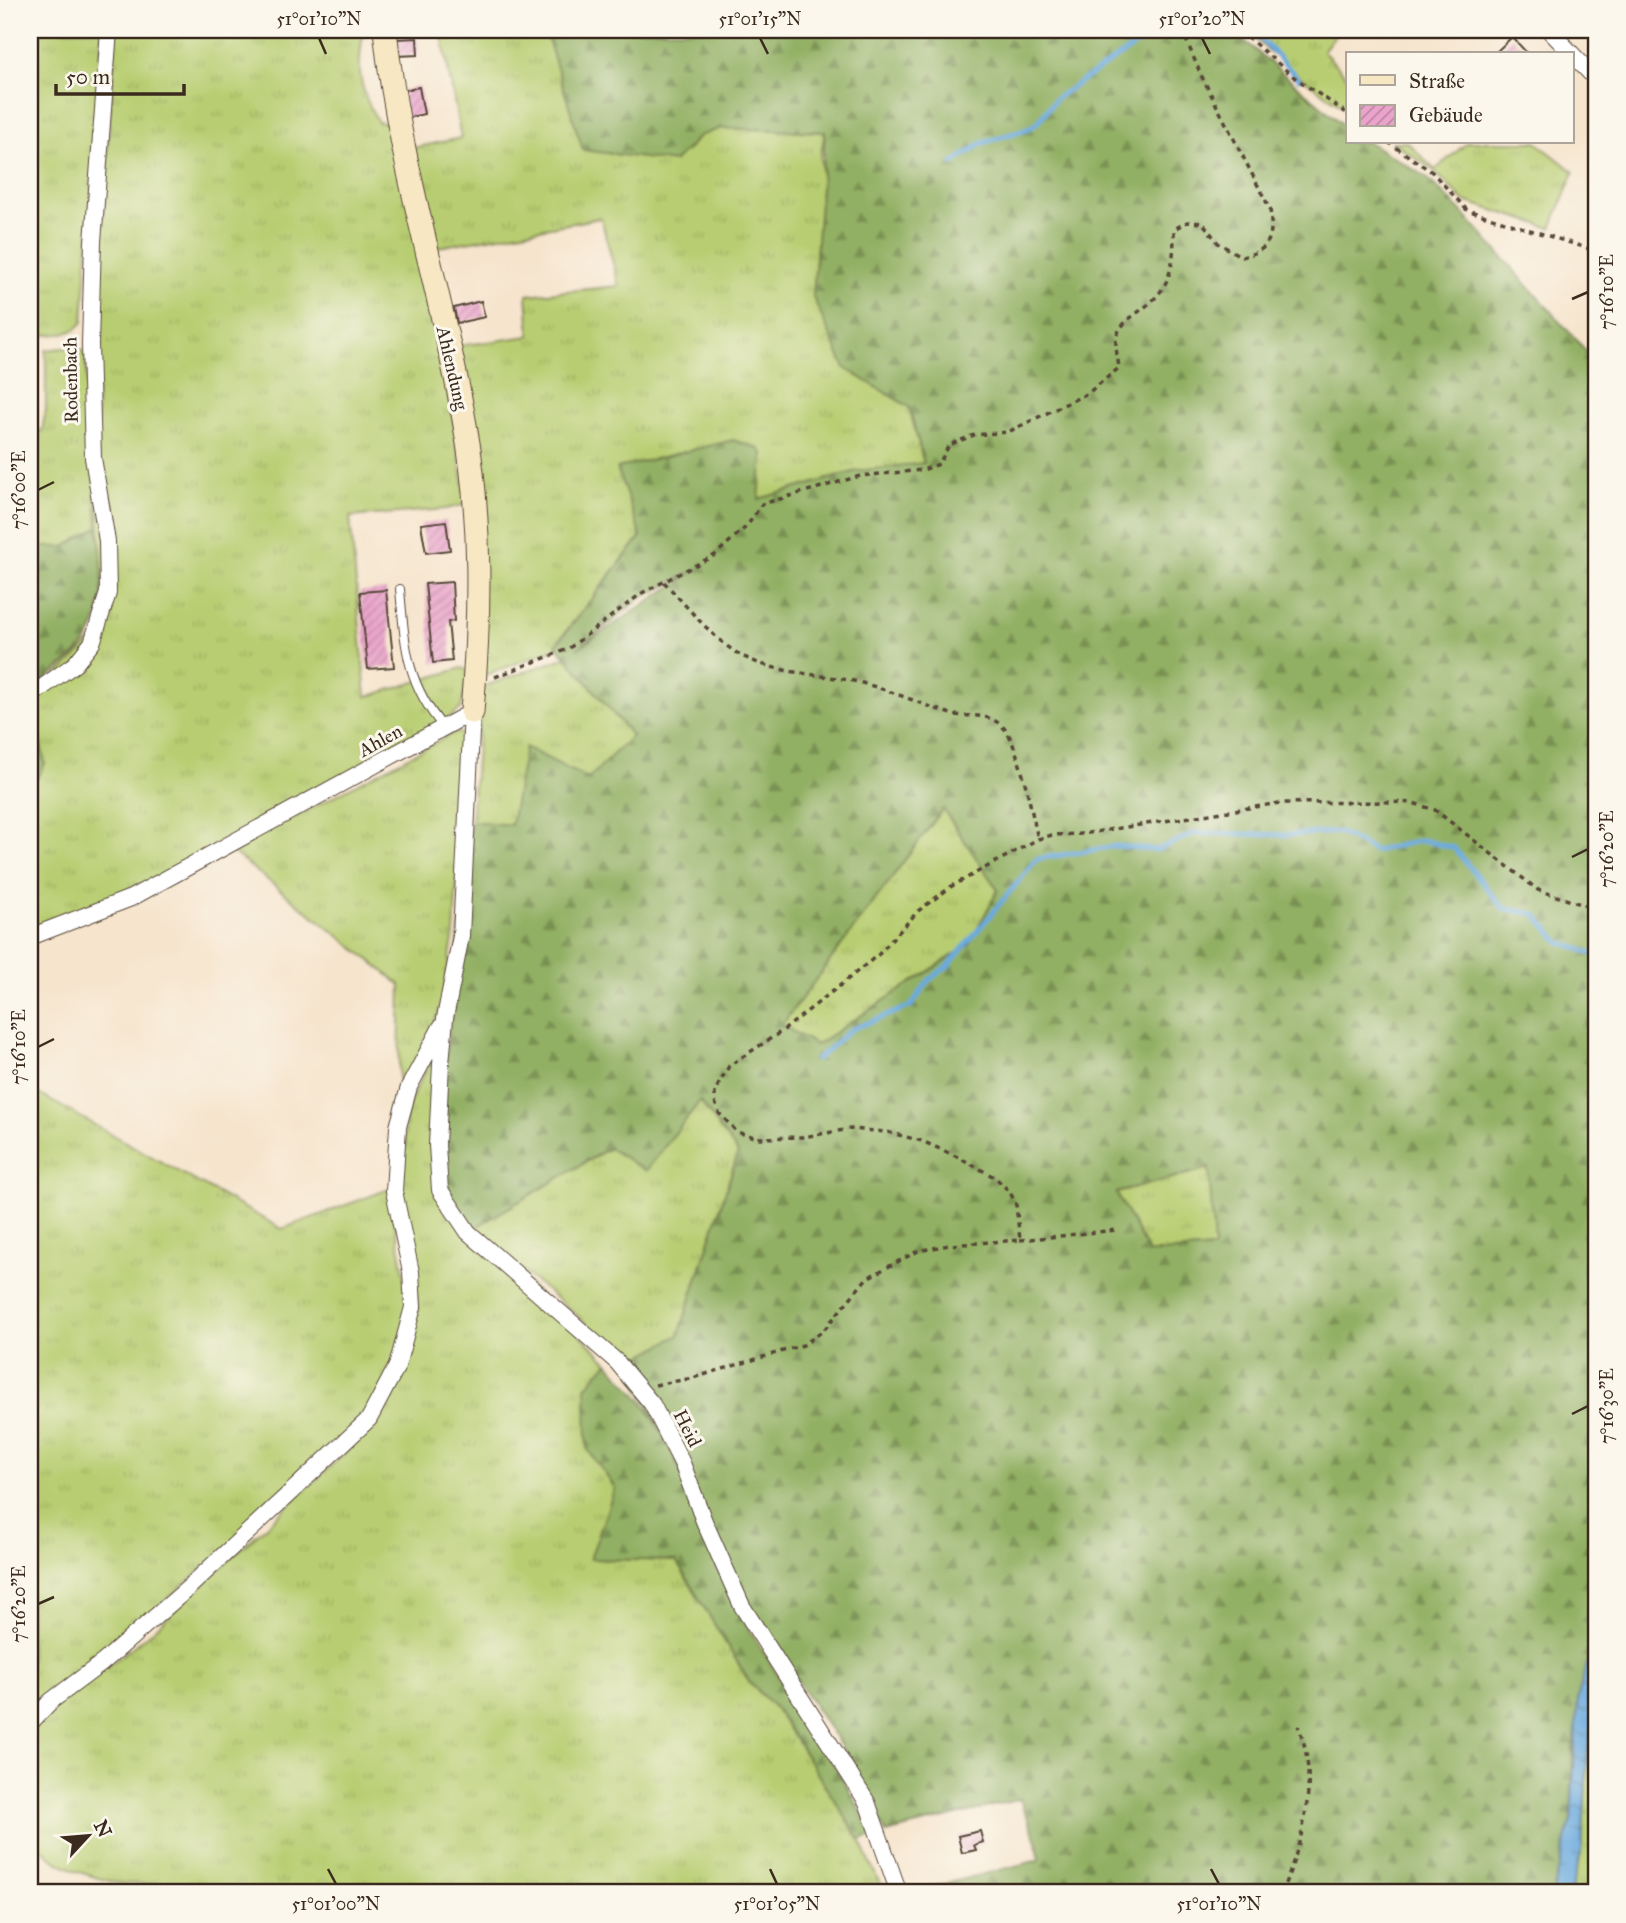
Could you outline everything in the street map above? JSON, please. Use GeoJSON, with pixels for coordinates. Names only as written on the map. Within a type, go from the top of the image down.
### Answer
{"type":"FeatureCollection","features":[{"type":"Feature","properties":{"kind":"street","name":"Rodenbach"},"geometry":{"type":"LineString","coordinates":[[30,696],[75,664],[92,643],[108,593],[107,541],[93,458],[90,344],[93,242],[109,30]]}},
{"type":"Feature","properties":{"kind":"street","name":"Ahlendung"},"geometry":{"type":"LineString","coordinates":[[385,30],[398,131],[466,428],[477,561],[472,712]]}},
{"type":"Feature","properties":{"kind":"street"},"geometry":{"type":"LineString","coordinates":[[1549,30],[1570,52]]}},
{"type":"Feature","properties":{"kind":"street"},"geometry":{"type":"LineString","coordinates":[[1574,56],[1596,79]]}},
{"type":"Feature","properties":{"kind":"street"},"geometry":{"type":"LineString","coordinates":[[30,1723],[51,1701],[102,1663],[186,1590],[369,1419],[397,1366],[413,1307],[411,1272],[394,1191],[398,1127],[409,1087],[445,1018],[461,936],[472,712]]}},
{"type":"Feature","properties":{"kind":"street","name":"Ahlen"},"geometry":{"type":"LineString","coordinates":[[30,937],[131,898],[472,712]]}},
{"type":"Feature","properties":{"kind":"street","name":"Heid"},"geometry":{"type":"LineString","coordinates":[[445,1018],[437,1145],[440,1190],[468,1232],[568,1316],[640,1389],[682,1463],[704,1521],[742,1605],[867,1802],[899,1893]]}},
{"type":"Feature","properties":{"kind":"lane"},"geometry":{"type":"LineString","coordinates":[[400,589],[411,676],[424,704],[445,729]]}},
{"type":"Feature","properties":{"kind":"path"},"geometry":{"type":"LineString","coordinates":[[474,684],[568,649],[623,605],[715,555],[733,540],[762,504],[860,476],[923,470],[939,464],[949,445],[974,435],[1008,432],[1088,393],[1119,368],[1116,337],[1126,320],[1154,300],[1170,276],[1174,257],[1174,229],[1186,222],[1203,223],[1219,243],[1242,257],[1264,248],[1273,233],[1270,209],[1201,75],[1182,30]]}},
{"type":"Feature","properties":{"kind":"path"},"geometry":{"type":"LineString","coordinates":[[1239,30],[1294,77],[1346,113]]}},
{"type":"Feature","properties":{"kind":"path"},"geometry":{"type":"LineString","coordinates":[[1391,144],[1433,172],[1467,209],[1596,251]]}},
{"type":"Feature","properties":{"kind":"path"},"geometry":{"type":"LineString","coordinates":[[664,582],[719,638],[739,653],[766,665],[883,689],[952,715],[978,713],[1003,727],[1015,751],[1038,839]]}},
{"type":"Feature","properties":{"kind":"path"},"geometry":{"type":"LineString","coordinates":[[1020,1240],[1016,1205],[1010,1192],[979,1167],[922,1141],[887,1132],[850,1129],[803,1137],[758,1138],[737,1132],[725,1121],[715,1102],[715,1091],[729,1066],[785,1029],[843,983],[878,954],[933,898],[1038,839],[1280,803],[1413,803],[1435,810],[1454,822],[1538,890],[1596,909]]}},
{"type":"Feature","properties":{"kind":"path"},"geometry":{"type":"LineString","coordinates":[[640,1389],[693,1378],[803,1345],[823,1331],[867,1278],[918,1251],[949,1245],[1117,1230]]}},
{"type":"Feature","properties":{"kind":"path"},"geometry":{"type":"LineString","coordinates":[[1282,1893],[1296,1854],[1307,1803],[1303,1736],[1298,1726]]}},
{"type":"Feature","properties":{"kind":"green space"},"geometry":{"type":"Polygon","coordinates":[[[30,30],[102,30],[83,322],[73,330],[56,334],[37,335],[39,257],[30,258],[30,30]]]}},
{"type":"Feature","properties":{"kind":"green space"},"geometry":{"type":"Polygon","coordinates":[[[116,30],[379,30],[363,33],[361,79],[366,99],[378,122],[390,124],[441,349],[467,504],[446,509],[350,517],[366,697],[462,668],[469,671],[461,708],[439,727],[130,893],[30,932],[30,791],[45,763],[38,732],[30,724],[30,700],[103,631],[97,450],[97,302],[116,30]]]}},
{"type":"Feature","properties":{"kind":"green space"},"geometry":{"type":"Polygon","coordinates":[[[441,30],[545,30],[687,151],[699,136],[721,128],[825,132],[820,157],[845,368],[909,407],[924,464],[857,471],[759,499],[618,468],[641,536],[556,644],[557,648],[483,676],[457,346],[530,336],[527,295],[619,286],[601,218],[432,248],[408,149],[461,138],[441,30]]]}},
{"type":"Feature","properties":{"kind":"green space"},"geometry":{"type":"Polygon","coordinates":[[[545,30],[1232,30],[1346,127],[1346,144],[1371,144],[1426,177],[1462,212],[1596,362],[1596,380],[1592,386],[1596,385],[1596,1631],[1589,1653],[1573,1748],[1571,1820],[1553,1893],[909,1893],[1039,1860],[1037,1841],[1020,1799],[886,1833],[850,1760],[755,1616],[627,1364],[679,1335],[738,1153],[700,1101],[646,1171],[609,1148],[471,1230],[444,1189],[444,1075],[471,821],[511,825],[525,747],[588,779],[632,736],[556,645],[641,536],[617,468],[733,440],[758,448],[763,453],[759,499],[857,471],[924,463],[909,407],[845,368],[813,297],[825,132],[721,128],[699,136],[674,162],[583,150],[545,30]],[[690,574],[641,598],[577,649],[690,574]],[[943,809],[782,1025],[816,1045],[969,945],[998,890],[943,809]],[[1209,1168],[1116,1193],[1149,1253],[1214,1248],[1209,1168]]]}},
{"type":"Feature","properties":{"kind":"green space"},"geometry":{"type":"Polygon","coordinates":[[[1244,30],[1339,30],[1323,51],[1346,76],[1346,109],[1296,74],[1244,30]]]}},
{"type":"Feature","properties":{"kind":"green space"},"geometry":{"type":"Polygon","coordinates":[[[1396,144],[1409,144],[1435,170],[1466,144],[1539,144],[1574,172],[1551,228],[1464,201],[1434,171],[1396,144]]]}},
{"type":"Feature","properties":{"kind":"green space"},"geometry":{"type":"Polygon","coordinates":[[[73,347],[82,350],[85,357],[98,527],[64,547],[30,547],[30,428],[34,433],[42,431],[46,410],[46,350],[73,347]]]}},
{"type":"Feature","properties":{"kind":"green space"},"geometry":{"type":"Polygon","coordinates":[[[98,527],[103,576],[100,610],[95,626],[77,653],[30,692],[30,547],[64,547],[98,527]]]}},
{"type":"Feature","properties":{"kind":"green space"},"geometry":{"type":"Polygon","coordinates":[[[567,657],[633,736],[588,779],[511,825],[471,821],[482,687],[567,657]]]}},
{"type":"Feature","properties":{"kind":"green space"},"geometry":{"type":"Polygon","coordinates":[[[30,724],[38,732],[45,763],[30,791],[30,724]]]}},
{"type":"Feature","properties":{"kind":"green space"},"geometry":{"type":"Polygon","coordinates":[[[455,732],[462,734],[464,741],[454,934],[441,1007],[398,1104],[401,985],[231,851],[455,732]]]}},
{"type":"Feature","properties":{"kind":"green space"},"geometry":{"type":"Polygon","coordinates":[[[943,809],[998,890],[969,945],[816,1045],[781,1025],[943,809]]]}},
{"type":"Feature","properties":{"kind":"green space"},"geometry":{"type":"Polygon","coordinates":[[[429,1064],[436,1067],[436,1193],[608,1362],[587,1448],[615,1488],[591,1558],[676,1561],[750,1683],[776,1709],[860,1840],[884,1893],[345,1893],[118,1883],[66,1866],[43,1850],[35,1839],[30,1827],[28,1806],[30,1727],[148,1635],[371,1429],[404,1368],[418,1307],[400,1194],[407,1107],[429,1064]]]}},
{"type":"Feature","properties":{"kind":"green space"},"geometry":{"type":"Polygon","coordinates":[[[30,1089],[282,1229],[389,1189],[410,1306],[395,1364],[366,1419],[226,1549],[30,1715],[30,1089]]]}},
{"type":"Feature","properties":{"kind":"green space"},"geometry":{"type":"Polygon","coordinates":[[[700,1101],[738,1153],[679,1335],[627,1364],[576,1314],[471,1230],[610,1148],[646,1171],[700,1101]]]}},
{"type":"Feature","properties":{"kind":"green space"},"geometry":{"type":"Polygon","coordinates":[[[1210,1168],[1215,1248],[1149,1253],[1116,1193],[1210,1168]]]}},
{"type":"Feature","properties":{"kind":"green space"},"geometry":{"type":"Polygon","coordinates":[[[608,1362],[642,1401],[660,1429],[733,1600],[841,1776],[874,1836],[860,1840],[776,1709],[750,1683],[676,1561],[590,1559],[615,1488],[587,1448],[586,1387],[608,1362]]]}},
{"type":"Feature","properties":{"kind":"green space"},"geometry":{"type":"Polygon","coordinates":[[[1596,1698],[1596,1893],[1570,1893],[1582,1850],[1588,1749],[1596,1698]]]}},
{"type":"Feature","properties":{"kind":"green space"},"geometry":{"type":"Polygon","coordinates":[[[112,1888],[234,1893],[106,1893],[112,1888]]]}},
{"type":"Feature","properties":{"kind":"water"},"geometry":{"type":"Polygon","coordinates":[[[1596,1631],[1596,1698],[1588,1749],[1582,1850],[1570,1893],[1553,1893],[1571,1820],[1578,1696],[1596,1631]]]}},
{"type":"Feature","properties":{"kind":"building"},"geometry":{"type":"Polygon","coordinates":[[[1512,37],[1526,52],[1496,52],[1512,37]]]}},
{"type":"Feature","properties":{"kind":"building"},"geometry":{"type":"Polygon","coordinates":[[[417,38],[418,55],[397,56],[396,39],[417,38]]]}},
{"type":"Feature","properties":{"kind":"building"},"geometry":{"type":"Polygon","coordinates":[[[419,87],[424,114],[406,118],[401,91],[419,87]]]}},
{"type":"Feature","properties":{"kind":"building"},"geometry":{"type":"Polygon","coordinates":[[[481,301],[485,317],[457,323],[454,308],[481,301]]]}},
{"type":"Feature","properties":{"kind":"building"},"geometry":{"type":"Polygon","coordinates":[[[446,521],[450,550],[426,553],[421,524],[446,521]]]}},
{"type":"Feature","properties":{"kind":"building"},"geometry":{"type":"Polygon","coordinates":[[[452,582],[454,621],[448,622],[452,661],[433,663],[425,584],[452,582]]]}},
{"type":"Feature","properties":{"kind":"building"},"geometry":{"type":"Polygon","coordinates":[[[386,590],[394,667],[368,669],[360,592],[386,590]]]}},
{"type":"Feature","properties":{"kind":"building"},"geometry":{"type":"Polygon","coordinates":[[[980,1831],[983,1842],[974,1845],[976,1850],[962,1853],[958,1836],[980,1831]]]}},
{"type":"Feature","properties":{"kind":"building"},"geometry":{"type":"Polygon","coordinates":[[[30,1868],[37,1875],[32,1880],[41,1889],[37,1893],[30,1893],[30,1868]]]}},
{"type":"Feature","properties":{"kind":"waterway"},"geometry":{"type":"LineString","coordinates":[[953,163],[982,143],[1030,128],[1039,121],[1056,98],[1159,30]]}},
{"type":"Feature","properties":{"kind":"waterway"},"geometry":{"type":"LineString","coordinates":[[1252,30],[1299,79]]}},
{"type":"Feature","properties":{"kind":"waterway"},"geometry":{"type":"LineString","coordinates":[[816,1060],[850,1030],[911,1006],[929,980],[949,965],[1037,859],[1116,846],[1157,850],[1195,833],[1287,835],[1338,832],[1375,851],[1422,840],[1454,848],[1503,908],[1535,914],[1560,942],[1596,955]]}}]}
